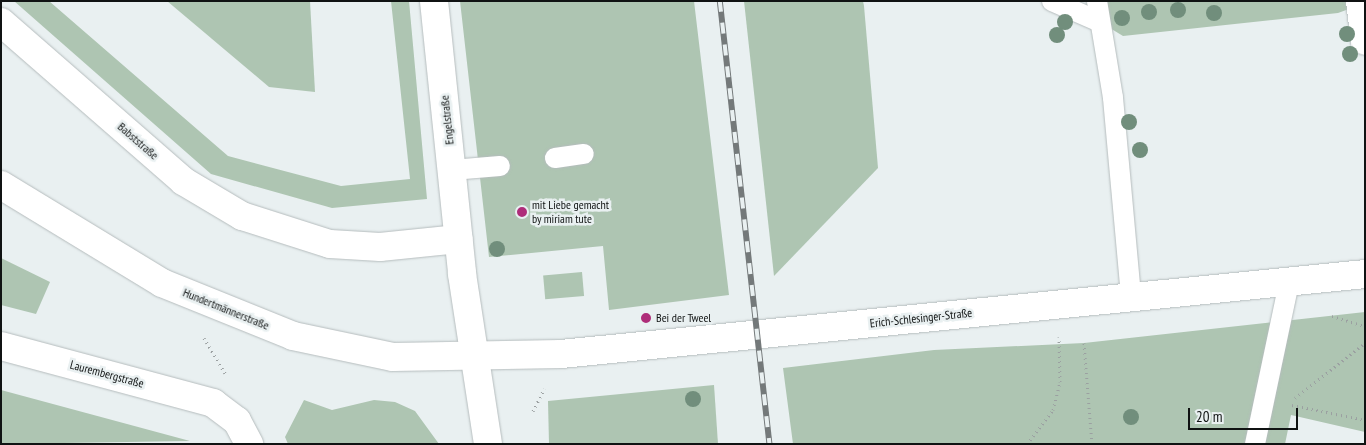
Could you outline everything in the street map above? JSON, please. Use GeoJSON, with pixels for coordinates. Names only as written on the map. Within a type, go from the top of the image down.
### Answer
{"type":"FeatureCollection","features":[{"type":"Feature","properties":{"kind":"street","name":"Engelstraße"},"geometry":{"type":"LineString","coordinates":[[434,1],[459,239]]}},
{"type":"Feature","properties":{"kind":"street"},"geometry":{"type":"LineString","coordinates":[[1360,1],[1365,41]]}},
{"type":"Feature","properties":{"kind":"street","name":"Babststraße"},"geometry":{"type":"LineString","coordinates":[[1,22],[183,181],[242,216],[291,234],[330,244],[380,247],[459,239]]}},
{"type":"Feature","properties":{"kind":"street","name":"Hundertmännerstraße"},"geometry":{"type":"LineString","coordinates":[[1,185],[162,284],[293,336],[393,357],[477,359]]}},
{"type":"Feature","properties":{"kind":"street"},"geometry":{"type":"LineString","coordinates":[[459,239],[488,444]]}},
{"type":"Feature","properties":{"kind":"street","name":"Erich-Schlesinger-Straße"},"geometry":{"type":"LineString","coordinates":[[477,359],[741,337],[1365,274]]}},
{"type":"Feature","properties":{"kind":"street","name":"Laurembergstraße"},"geometry":{"type":"LineString","coordinates":[[1,346],[213,403],[237,422],[249,444]]}},
{"type":"Feature","properties":{"kind":"lane"},"geometry":{"type":"LineString","coordinates":[[1052,1],[1100,22]]}},
{"type":"Feature","properties":{"kind":"lane"},"geometry":{"type":"LineString","coordinates":[[1097,1],[1114,98],[1131,297]]}},
{"type":"Feature","properties":{"kind":"lane"},"geometry":{"type":"LineString","coordinates":[[555,158],[584,154]]}},
{"type":"Feature","properties":{"kind":"lane"},"geometry":{"type":"LineString","coordinates":[[452,170],[500,166]]}},
{"type":"Feature","properties":{"kind":"lane"},"geometry":{"type":"LineString","coordinates":[[1255,444],[1289,282]]}},
{"type":"Feature","properties":{"kind":"path"},"geometry":{"type":"LineString","coordinates":[[1027,444],[1053,410],[1060,382],[1058,304]]}},
{"type":"Feature","properties":{"kind":"path"},"geometry":{"type":"LineString","coordinates":[[1332,316],[1365,326]]}},
{"type":"Feature","properties":{"kind":"path"},"geometry":{"type":"LineString","coordinates":[[1084,343],[1092,444]]}},
{"type":"Feature","properties":{"kind":"path"},"geometry":{"type":"LineString","coordinates":[[1365,343],[1288,404],[1365,420]]}},
{"type":"Feature","properties":{"kind":"path"},"geometry":{"type":"LineString","coordinates":[[533,411],[544,389]]}},
{"type":"Feature","properties":{"kind":"green space"},"geometry":{"type":"Polygon","coordinates":[[[14,1],[49,1],[228,156],[341,186],[410,179],[391,1],[409,1],[427,199],[332,208],[211,174],[14,1]]]}},
{"type":"Feature","properties":{"kind":"green space"},"geometry":{"type":"Polygon","coordinates":[[[167,1],[310,1],[315,92],[269,87],[167,1]]]}},
{"type":"Feature","properties":{"kind":"green space"},"geometry":{"type":"Polygon","coordinates":[[[460,1],[694,1],[729,295],[609,310],[603,246],[489,257],[460,1]]]}},
{"type":"Feature","properties":{"kind":"green space"},"geometry":{"type":"Polygon","coordinates":[[[744,1],[863,1],[864,6],[878,168],[774,276],[744,1]]]}},
{"type":"Feature","properties":{"kind":"green space"},"geometry":{"type":"Polygon","coordinates":[[[1097,1],[1359,1],[1360,5],[1338,13],[1123,36],[1100,22],[1097,1]]]}},
{"type":"Feature","properties":{"kind":"green space"},"geometry":{"type":"Polygon","coordinates":[[[1,258],[50,282],[36,314],[1,305],[1,258]]]}},
{"type":"Feature","properties":{"kind":"green space"},"geometry":{"type":"Polygon","coordinates":[[[582,272],[584,296],[545,299],[543,275],[582,272]]]}},
{"type":"Feature","properties":{"kind":"green space"},"geometry":{"type":"Polygon","coordinates":[[[1365,312],[1365,432],[1291,415],[1285,444],[793,444],[783,368],[934,350],[1084,343],[1365,312]]]}},
{"type":"Feature","properties":{"kind":"green space"},"geometry":{"type":"Polygon","coordinates":[[[714,385],[718,444],[549,444],[548,401],[714,385]]]}},
{"type":"Feature","properties":{"kind":"green space"},"geometry":{"type":"Polygon","coordinates":[[[1,390],[190,441],[1,444],[1,390]]]}},
{"type":"Feature","properties":{"kind":"green space"},"geometry":{"type":"Polygon","coordinates":[[[304,400],[332,410],[374,400],[395,402],[415,411],[439,444],[288,444],[285,437],[304,400]]]}},
{"type":"Feature","properties":{"kind":"railway"},"geometry":{"type":"LineString","coordinates":[[720,1],[770,444]]}},
{"type":"Feature","properties":{"kind":"place","name":"mit Liebe gemacht by miriam tute"},"geometry":{"type":"Point","coordinates":[522,212]}},
{"type":"Feature","properties":{"kind":"place","name":"Bei der Tweel"},"geometry":{"type":"Point","coordinates":[646,318]}}]}
